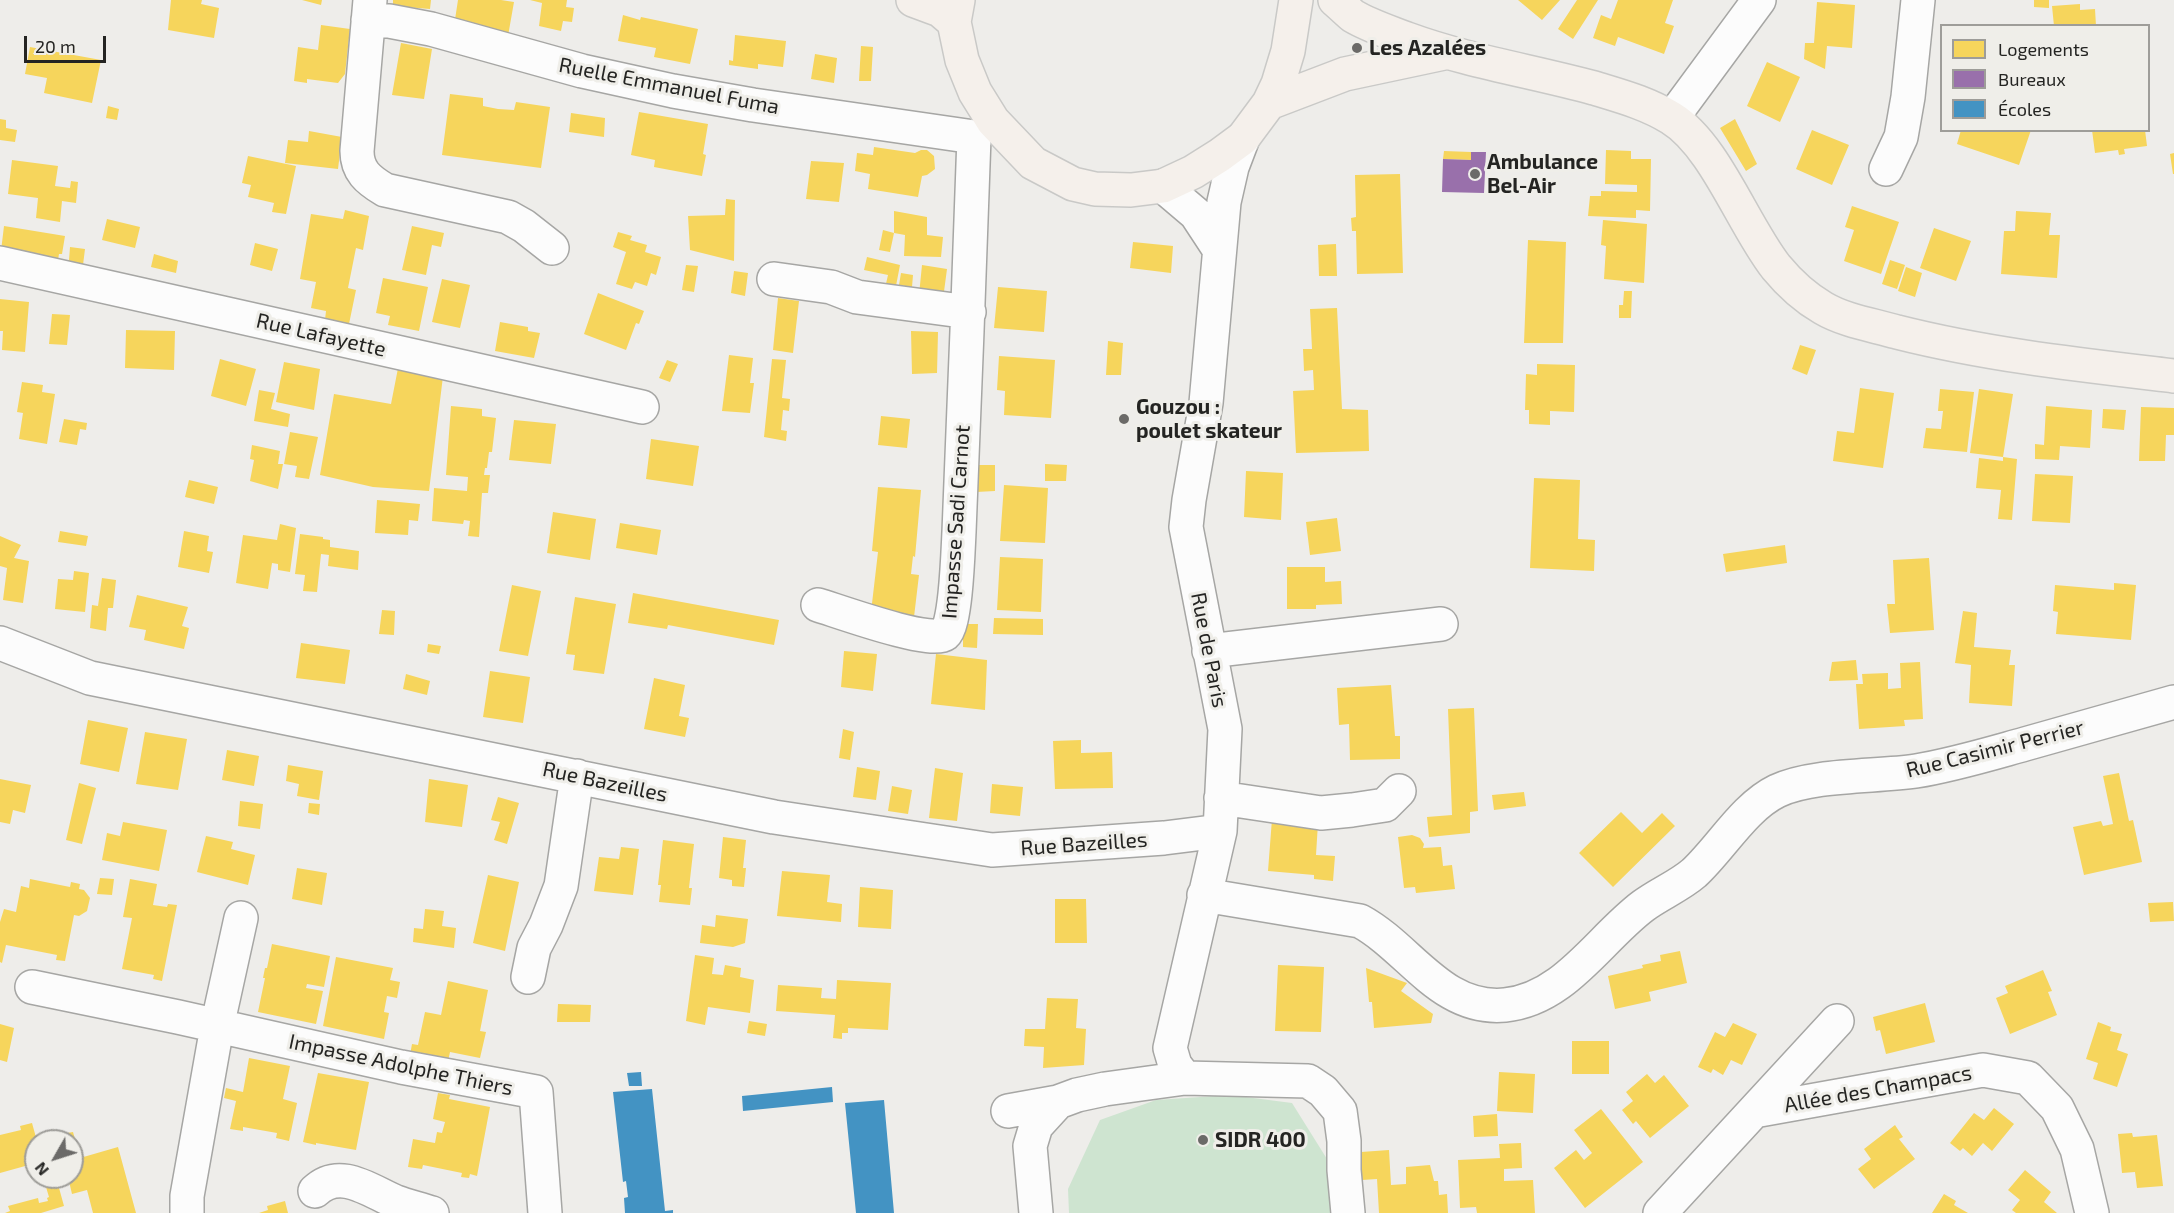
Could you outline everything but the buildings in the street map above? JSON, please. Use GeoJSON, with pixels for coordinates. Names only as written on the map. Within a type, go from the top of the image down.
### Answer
{"type":"FeatureCollection","features":[{"type":"Feature","properties":{"kind":"main road"},"geometry":{"type":"LineString","coordinates":[[913,0],[940,10],[956,11],[962,60],[975,92],[983,129],[1033,163],[1073,184],[1095,189],[1131,190],[1163,186],[1193,172],[1243,138],[1269,103],[1278,84],[1288,51],[1296,0]]}},
{"type":"Feature","properties":{"kind":"main road"},"geometry":{"type":"LineString","coordinates":[[1335,0],[1353,15],[1382,30],[1444,53],[1571,82],[1631,99],[1672,118],[1694,138],[1712,162],[1776,266],[1800,293],[1825,310],[1856,321],[1939,342],[2026,359],[2174,376]]}},
{"type":"Feature","properties":{"kind":"main road"},"geometry":{"type":"LineString","coordinates":[[1269,103],[1345,75],[1444,53]]}},
{"type":"Feature","properties":{"kind":"street"},"geometry":{"type":"LineString","coordinates":[[1672,118],[1758,0]]}},
{"type":"Feature","properties":{"kind":"street"},"geometry":{"type":"LineString","coordinates":[[1886,169],[1901,137],[1908,98],[1918,0]]}},
{"type":"Feature","properties":{"kind":"street"},"geometry":{"type":"LineString","coordinates":[[369,10],[357,161],[361,171],[371,182],[385,190],[508,217],[524,226],[552,248]]}},
{"type":"Feature","properties":{"kind":"street","name":"Ruelle Emmanuel Fuma"},"geometry":{"type":"LineString","coordinates":[[369,10],[389,21],[431,30],[582,71],[673,91],[753,105],[983,129]]}},
{"type":"Feature","properties":{"kind":"street","name":"Impasse Sadi Carnot"},"geometry":{"type":"LineString","coordinates":[[818,605],[911,634],[940,637],[950,626],[957,576],[969,312],[983,129]]}},
{"type":"Feature","properties":{"kind":"street","name":"Rue de Paris"},"geometry":{"type":"LineString","coordinates":[[1170,1048],[1220,831],[1225,729],[1186,527],[1206,403],[1224,202],[1232,167],[1243,138]]}},
{"type":"Feature","properties":{"kind":"street"},"geometry":{"type":"LineString","coordinates":[[1163,186],[1196,214],[1219,249]]}},
{"type":"Feature","properties":{"kind":"street","name":"Rue Lafayette"},"geometry":{"type":"LineString","coordinates":[[0,262],[642,406]]}},
{"type":"Feature","properties":{"kind":"street"},"geometry":{"type":"LineString","coordinates":[[774,279],[831,287],[857,297],[969,312]]}},
{"type":"Feature","properties":{"kind":"street"},"geometry":{"type":"LineString","coordinates":[[1209,651],[1441,624]]}},
{"type":"Feature","properties":{"kind":"street","name":"Rue Bazeilles"},"geometry":{"type":"LineString","coordinates":[[0,643],[90,678],[992,859],[1220,831]]}},
{"type":"Feature","properties":{"kind":"street","name":"Rue Casimir Perrier"},"geometry":{"type":"LineString","coordinates":[[1204,895],[1360,921],[1375,929],[1445,990],[1474,1004],[1505,1005],[1533,999],[1558,984],[1642,906],[1694,873],[1757,805],[1777,791],[1818,781],[1915,771],[1966,760],[2174,702]]}},
{"type":"Feature","properties":{"kind":"street"},"geometry":{"type":"LineString","coordinates":[[528,977],[534,948],[546,925],[561,886],[578,777]]}},
{"type":"Feature","properties":{"kind":"street"},"geometry":{"type":"LineString","coordinates":[[1221,798],[1320,813],[1385,805],[1399,791]]}},
{"type":"Feature","properties":{"kind":"street"},"geometry":{"type":"LineString","coordinates":[[187,1213],[187,1196],[217,1027],[241,918]]}},
{"type":"Feature","properties":{"kind":"street"},"geometry":{"type":"LineString","coordinates":[[32,987],[217,1027]]}},
{"type":"Feature","properties":{"kind":"street"},"geometry":{"type":"LineString","coordinates":[[1660,1213],[1837,1021]]}},
{"type":"Feature","properties":{"kind":"street","name":"Impasse Adolphe Thiers"},"geometry":{"type":"LineString","coordinates":[[217,1027],[401,1067],[536,1092],[545,1213]]}},
{"type":"Feature","properties":{"kind":"street"},"geometry":{"type":"LineString","coordinates":[[1105,1089],[1170,1048],[1175,1065],[1185,1078]]}},
{"type":"Feature","properties":{"kind":"street","name":"Allée des Champacs"},"geometry":{"type":"LineString","coordinates":[[1754,1111],[1983,1070],[2028,1078],[2057,1108],[2078,1149],[2092,1213]]}},
{"type":"Feature","properties":{"kind":"street"},"geometry":{"type":"LineString","coordinates":[[1008,1112],[1058,1102],[1105,1089],[1185,1078],[1308,1081],[1323,1091],[1340,1111],[1348,1213]]}},
{"type":"Feature","properties":{"kind":"street"},"geometry":{"type":"LineString","coordinates":[[1036,1213],[1030,1146],[1036,1126],[1058,1102]]}},
{"type":"Feature","properties":{"kind":"street"},"geometry":{"type":"LineString","coordinates":[[315,1191],[324,1182],[336,1180],[358,1185],[397,1202],[432,1213]]}},
{"type":"Feature","properties":{"kind":"green space","name":"SIDR 400"},"geometry":{"type":"Polygon","coordinates":[[[1230,1095],[1292,1103],[1327,1159],[1335,1213],[1069,1213],[1068,1189],[1100,1120],[1156,1100],[1230,1095]]]}},
{"type":"Feature","properties":{"kind":"place","name":"Les Azalées"},"geometry":{"type":"Point","coordinates":[1357,48]}},
{"type":"Feature","properties":{"kind":"place","name":"Ambulance Bel-Air"},"geometry":{"type":"Point","coordinates":[1475,174]}},
{"type":"Feature","properties":{"kind":"place","name":"Gouzou : poulet skateur"},"geometry":{"type":"Point","coordinates":[1124,419]}},
{"type":"Feature","properties":{"kind":"place","name":"SIDR 400"},"geometry":{"type":"Point","coordinates":[1203,1140]}}]}
